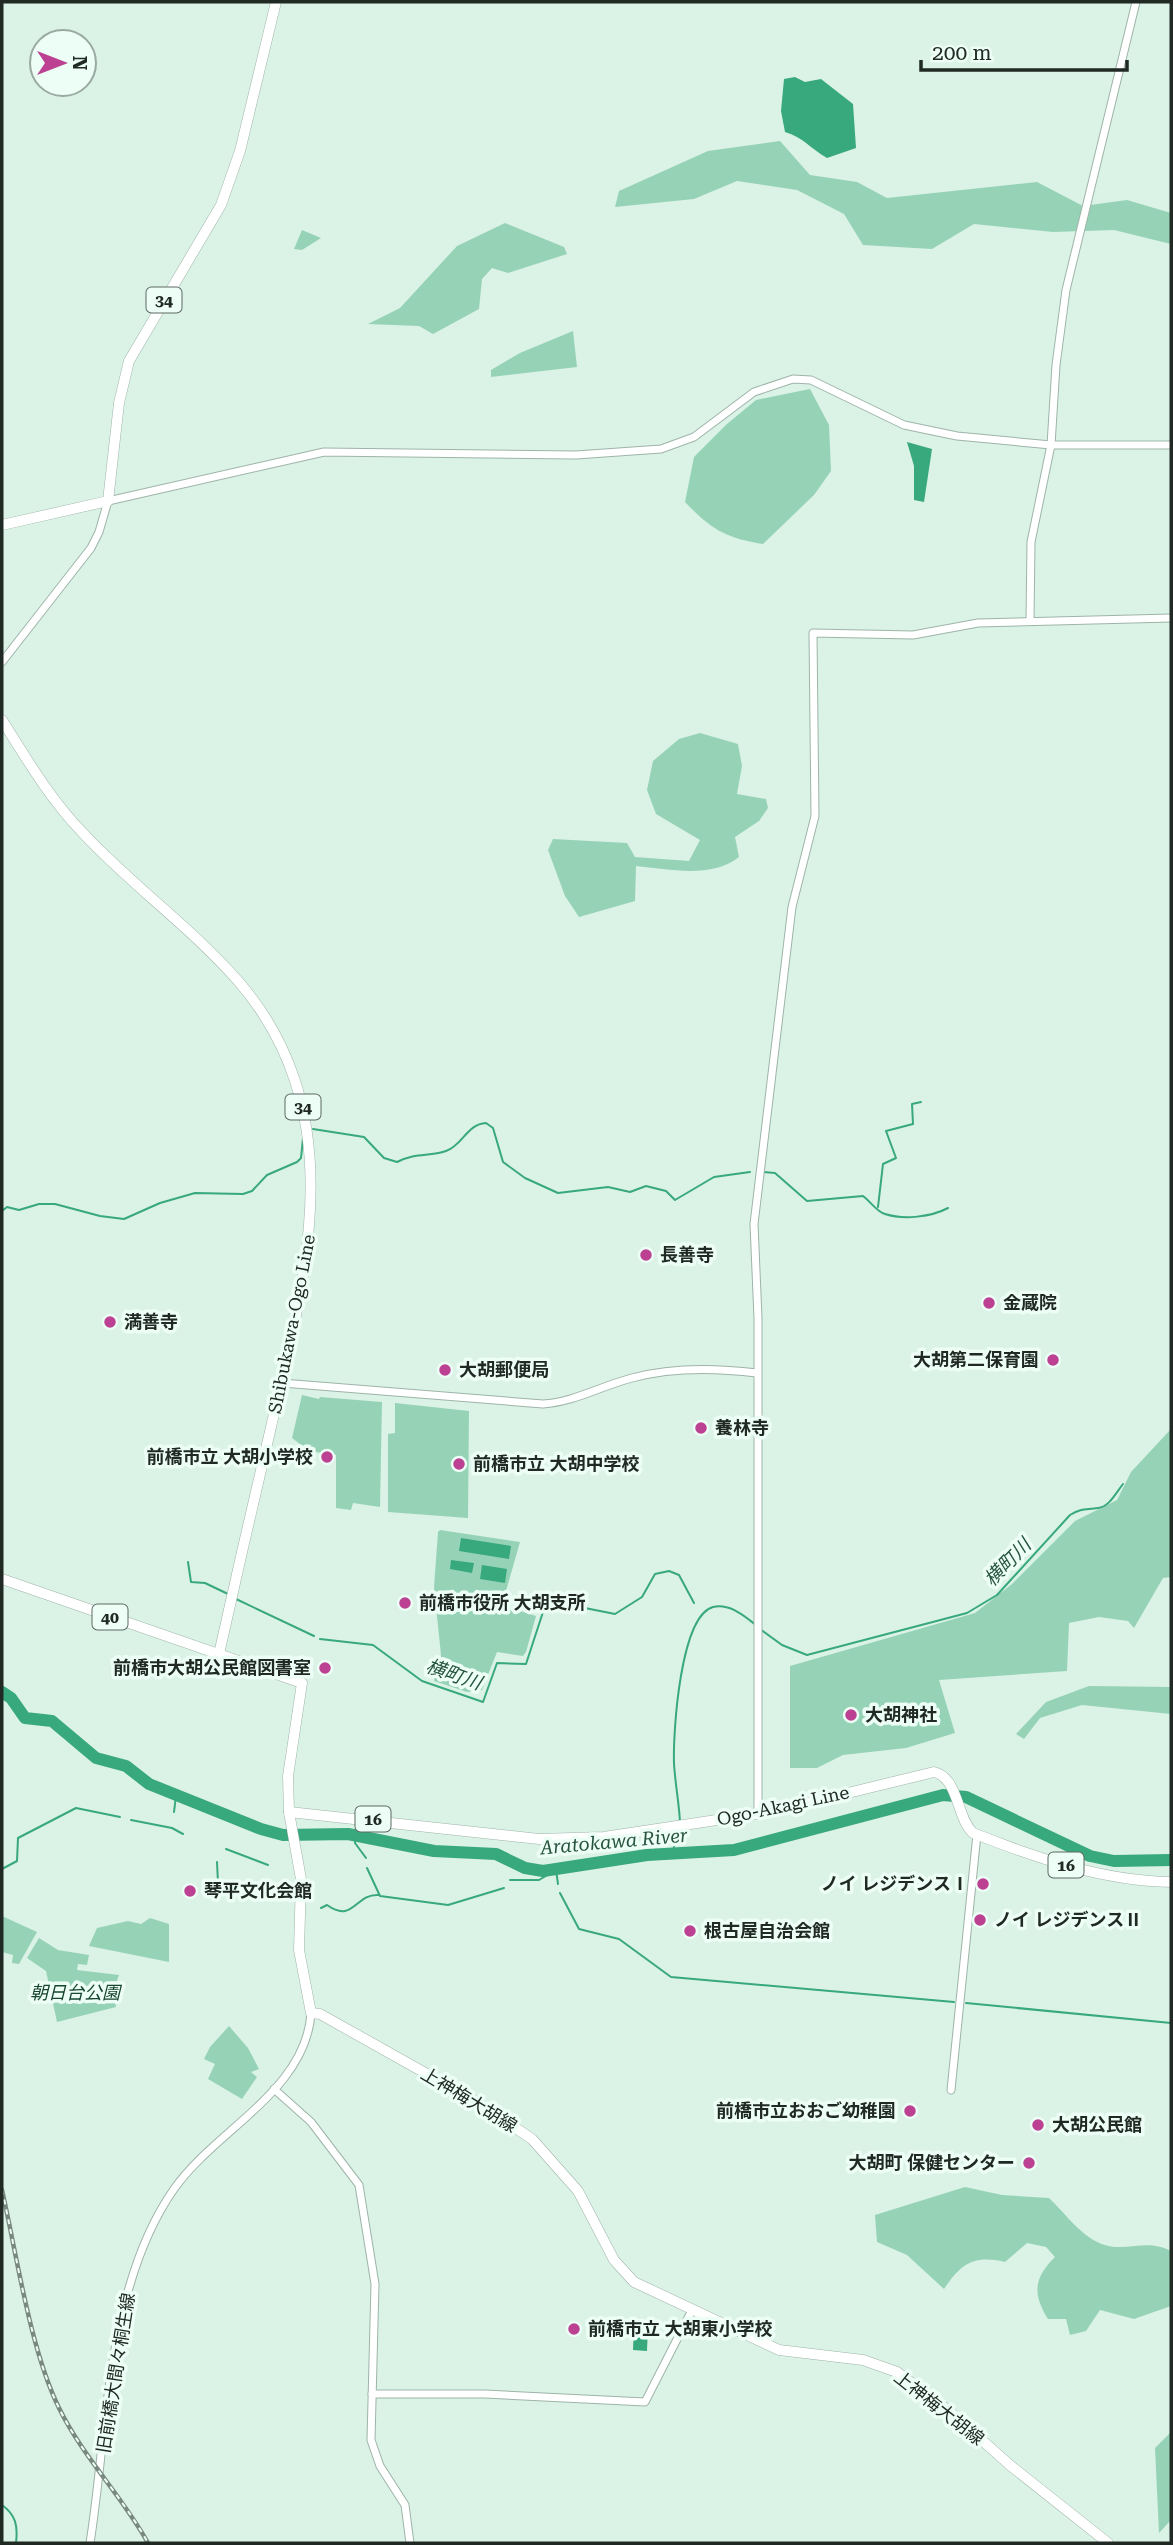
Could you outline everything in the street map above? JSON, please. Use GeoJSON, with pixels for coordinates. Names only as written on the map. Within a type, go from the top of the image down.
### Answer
{"type":"FeatureCollection","features":[{"type":"Feature","properties":{"kind":"main road","name":"34"},"geometry":{"type":"LineString","coordinates":[[108,501],[118,403],[129,361],[221,205],[240,150],[276,2]]}},
{"type":"Feature","properties":{"kind":"main road"},"geometry":{"type":"LineString","coordinates":[[2,525],[108,501]]}},
{"type":"Feature","properties":{"kind":"main road","name":"Shibukawa-Ogo Line"},"geometry":{"type":"LineString","coordinates":[[2,720],[39,778],[77,827],[239,982],[274,1033],[293,1073],[306,1116],[312,1213],[309,1247],[282,1383],[219,1654]]}},
{"type":"Feature","properties":{"kind":"main road","name":"40"},"geometry":{"type":"LineString","coordinates":[[2,1579],[219,1654]]}},
{"type":"Feature","properties":{"kind":"main road"},"geometry":{"type":"LineString","coordinates":[[219,1654],[303,1683],[288,1776],[289,1814],[302,1888],[300,1954],[311,2013]]}},
{"type":"Feature","properties":{"kind":"main road","name":"Ogo-Akagi Line"},"geometry":{"type":"LineString","coordinates":[[289,1814],[334,1814],[539,1839],[577,1840],[758,1814],[928,1771],[938,1772],[947,1779],[967,1826],[977,1834]]}},
{"type":"Feature","properties":{"kind":"main road","name":"16"},"geometry":{"type":"LineString","coordinates":[[977,1834],[1083,1869],[1136,1880],[1171,1882]]}},
{"type":"Feature","properties":{"kind":"main road","name":"上神梅大胡線"},"geometry":{"type":"LineString","coordinates":[[311,2013],[326,2017],[523,2132],[578,2192],[625,2275],[692,2310],[779,2350],[867,2361],[897,2372],[949,2411],[1108,2543]]}},
{"type":"Feature","properties":{"kind":"street"},"geometry":{"type":"LineString","coordinates":[[1030,620],[1031,541],[1051,445],[1056,365],[1066,290],[1136,2]]}},
{"type":"Feature","properties":{"kind":"street"},"geometry":{"type":"LineString","coordinates":[[2,662],[91,548],[108,501],[324,452],[576,455],[661,449],[694,437],[754,392],[793,379],[811,380],[904,425],[957,436],[1051,445],[1171,445]]}},
{"type":"Feature","properties":{"kind":"street"},"geometry":{"type":"LineString","coordinates":[[758,1814],[758,1308],[754,1224],[792,907],[816,816],[813,633],[913,635],[978,622],[1171,618]]}},
{"type":"Feature","properties":{"kind":"street"},"geometry":{"type":"LineString","coordinates":[[282,1383],[542,1404],[566,1402],[623,1380],[670,1371],[757,1373]]}},
{"type":"Feature","properties":{"kind":"street"},"geometry":{"type":"LineString","coordinates":[[951,2090],[977,1834]]}},
{"type":"Feature","properties":{"kind":"street","name":"旧前橋大間々桐生線"},"geometry":{"type":"LineString","coordinates":[[90,2543],[120,2327],[144,2246],[166,2202],[192,2164],[274,2089],[305,2043],[311,2013]]}},
{"type":"Feature","properties":{"kind":"street"},"geometry":{"type":"LineString","coordinates":[[274,2089],[311,2122],[359,2185],[375,2274],[371,2431],[375,2455],[405,2505],[410,2543]]}},
{"type":"Feature","properties":{"kind":"street"},"geometry":{"type":"LineString","coordinates":[[372,2394],[485,2394],[645,2402],[692,2310]]}},
{"type":"Feature","properties":{"kind":"green space"},"geometry":{"type":"Polygon","coordinates":[[[780,141],[810,175],[857,182],[887,198],[1037,182],[1083,206],[1127,200],[1171,213],[1171,244],[1114,230],[1053,232],[974,224],[932,249],[863,245],[844,214],[797,190],[737,181],[694,199],[615,207],[619,191],[708,151],[780,141]]]}},
{"type":"Feature","properties":{"kind":"green space"},"geometry":{"type":"Polygon","coordinates":[[[505,223],[564,247],[567,254],[508,273],[492,268],[482,279],[479,309],[433,334],[419,326],[368,324],[400,308],[457,246],[505,223]]]}},
{"type":"Feature","properties":{"kind":"green space"},"geometry":{"type":"Polygon","coordinates":[[[302,230],[321,238],[302,250],[294,249],[302,230]]]}},
{"type":"Feature","properties":{"kind":"green space"},"geometry":{"type":"Polygon","coordinates":[[[573,331],[577,367],[491,377],[491,370],[520,353],[573,331]]]}},
{"type":"Feature","properties":{"kind":"green space"},"geometry":{"type":"Polygon","coordinates":[[[810,389],[829,425],[831,471],[814,495],[763,544],[738,539],[711,526],[685,502],[694,457],[756,400],[810,389]]]}},
{"type":"Feature","properties":{"kind":"green space"},"geometry":{"type":"Polygon","coordinates":[[[700,733],[738,744],[742,766],[737,794],[766,799],[768,808],[759,821],[735,837],[739,857],[728,864],[703,870],[636,866],[635,901],[579,917],[565,896],[548,850],[553,839],[627,843],[635,857],[689,861],[700,840],[656,814],[647,790],[653,761],[679,739],[700,733]]]}},
{"type":"Feature","properties":{"kind":"green space"},"geometry":{"type":"Polygon","coordinates":[[[302,1395],[319,1399],[382,1402],[380,1507],[353,1503],[351,1510],[336,1508],[336,1455],[309,1451],[292,1438],[302,1395]]]}},
{"type":"Feature","properties":{"kind":"green space"},"geometry":{"type":"Polygon","coordinates":[[[395,1403],[469,1411],[468,1518],[388,1512],[388,1434],[395,1433],[395,1403]]]}},
{"type":"Feature","properties":{"kind":"green space"},"geometry":{"type":"Polygon","coordinates":[[[1171,1429],[1171,1577],[1163,1578],[1134,1628],[1128,1621],[1099,1617],[1069,1623],[1067,1671],[939,1680],[955,1733],[906,1748],[843,1755],[817,1768],[790,1768],[790,1666],[975,1613],[1012,1584],[1075,1521],[1117,1500],[1131,1472],[1171,1429]]]}},
{"type":"Feature","properties":{"kind":"green space"},"geometry":{"type":"Polygon","coordinates":[[[440,1530],[520,1542],[502,1605],[536,1616],[526,1652],[523,1656],[497,1652],[482,1690],[467,1692],[434,1681],[441,1655],[434,1587],[440,1530]]]}},
{"type":"Feature","properties":{"kind":"green space"},"geometry":{"type":"Polygon","coordinates":[[[1089,1686],[1171,1687],[1171,1714],[1082,1705],[1040,1718],[1024,1739],[1016,1734],[1046,1702],[1089,1686]]]}},
{"type":"Feature","properties":{"kind":"green space"},"geometry":{"type":"Polygon","coordinates":[[[2,1916],[37,1932],[19,1964],[12,1963],[13,1955],[2,1952],[2,1916]]]}},
{"type":"Feature","properties":{"kind":"green space"},"geometry":{"type":"Polygon","coordinates":[[[150,1918],[169,1924],[169,1962],[89,1946],[97,1928],[128,1921],[141,1924],[150,1918]]]}},
{"type":"Feature","properties":{"kind":"green space","name":"朝日台公園"},"geometry":{"type":"Polygon","coordinates":[[[39,1938],[58,1950],[89,1955],[87,1965],[78,1964],[77,1970],[119,1975],[113,1992],[116,2007],[57,2022],[46,1971],[27,1958],[39,1938]]]}},
{"type":"Feature","properties":{"kind":"green space"},"geometry":{"type":"Polygon","coordinates":[[[229,2026],[248,2048],[259,2069],[251,2072],[257,2077],[242,2099],[208,2079],[215,2064],[204,2059],[210,2047],[229,2026]]]}},
{"type":"Feature","properties":{"kind":"green space"},"geometry":{"type":"Polygon","coordinates":[[[965,2187],[1002,2195],[1049,2198],[1097,2242],[1113,2247],[1145,2245],[1171,2251],[1171,2306],[1134,2319],[1100,2310],[1086,2331],[1070,2335],[1066,2319],[1048,2319],[1039,2301],[1039,2279],[1055,2257],[1046,2247],[1027,2243],[1005,2262],[984,2260],[969,2263],[944,2289],[907,2255],[877,2242],[875,2215],[965,2187]]]}},
{"type":"Feature","properties":{"kind":"green space"},"geometry":{"type":"Polygon","coordinates":[[[1171,2432],[1171,2520],[1159,2533],[1155,2448],[1171,2432]]]}},
{"type":"Feature","properties":{"kind":"shaded area"},"geometry":{"type":"Polygon","coordinates":[[[795,77],[805,82],[821,79],[853,104],[856,148],[827,158],[785,132],[781,111],[784,79],[795,77]]]}},
{"type":"Feature","properties":{"kind":"shaded area"},"geometry":{"type":"Polygon","coordinates":[[[907,442],[932,449],[924,502],[914,500],[914,466],[907,442]]]}},
{"type":"Feature","properties":{"kind":"shaded area"},"geometry":{"type":"Polygon","coordinates":[[[461,1538],[511,1546],[509,1559],[459,1551],[461,1538]]]}},
{"type":"Feature","properties":{"kind":"shaded area"},"geometry":{"type":"Polygon","coordinates":[[[451,1560],[474,1563],[472,1573],[450,1569],[451,1560]]]}},
{"type":"Feature","properties":{"kind":"shaded area"},"geometry":{"type":"Polygon","coordinates":[[[482,1565],[507,1569],[505,1583],[480,1579],[482,1565]]]}},
{"type":"Feature","properties":{"kind":"shaded area"},"geometry":{"type":"Polygon","coordinates":[[[634,2324],[648,2325],[647,2351],[633,2350],[634,2324]]]}},
{"type":"Feature","properties":{"kind":"waterway"},"geometry":{"type":"LineString","coordinates":[[878,1207],[883,1164],[896,1158],[886,1131],[913,1124],[912,1104],[921,1102]]}},
{"type":"Feature","properties":{"kind":"waterway"},"geometry":{"type":"LineString","coordinates":[[313,1129],[364,1137],[384,1158],[397,1162],[446,1151],[474,1127],[486,1123],[493,1128],[503,1162],[525,1178],[558,1193],[608,1187],[630,1192],[646,1186],[666,1191],[675,1200],[714,1177],[750,1172]]}},
{"type":"Feature","properties":{"kind":"waterway"},"geometry":{"type":"LineString","coordinates":[[2,1211],[7,1207],[19,1210],[39,1204],[55,1204],[100,1216],[124,1219],[160,1203],[195,1193],[243,1194],[252,1191],[267,1175],[297,1162],[301,1158],[303,1138]]}},
{"type":"Feature","properties":{"kind":"waterway"},"geometry":{"type":"LineString","coordinates":[[763,1172],[775,1173],[807,1201],[863,1196],[882,1213],[900,1217],[926,1215],[948,1208]]}},
{"type":"Feature","properties":{"kind":"waterway","name":"横町川"},"geometry":{"type":"LineString","coordinates":[[760,1629],[782,1645],[807,1655],[967,1613],[997,1595],[1070,1515],[1106,1505],[1123,1484]]}},
{"type":"Feature","properties":{"kind":"waterway","name":"横町川"},"geometry":{"type":"LineString","coordinates":[[188,1562],[191,1582],[205,1583],[228,1594]]}},
{"type":"Feature","properties":{"kind":"waterway","name":"横町川"},"geometry":{"type":"LineString","coordinates":[[320,1639],[373,1645],[422,1681],[483,1702],[497,1663],[526,1664],[543,1612],[555,1602],[615,1614],[642,1597],[655,1574],[669,1571],[679,1575],[694,1603]]}},
{"type":"Feature","properties":{"kind":"waterway","name":"横町川"},"geometry":{"type":"LineString","coordinates":[[236,1599],[314,1636]]}},
{"type":"Feature","properties":{"kind":"waterway"},"geometry":{"type":"LineString","coordinates":[[680,1822],[674,1763],[675,1727],[681,1677],[693,1631],[702,1615],[719,1606],[736,1611],[756,1625]]}},
{"type":"Feature","properties":{"kind":"waterway","name":"Aratokawa River"},"geometry":{"type":"LineString","coordinates":[[2,1692],[11,1698],[25,1718],[52,1721],[96,1758],[126,1766],[149,1784],[261,1829],[283,1835],[348,1834],[434,1851],[496,1854],[525,1868],[543,1871],[647,1855],[734,1850],[943,1795],[966,1797],[1090,1856],[1114,1861],[1171,1860]]}},
{"type":"Feature","properties":{"kind":"waterway"},"geometry":{"type":"LineString","coordinates":[[174,1812],[176,1796]]}},
{"type":"Feature","properties":{"kind":"waterway"},"geometry":{"type":"LineString","coordinates":[[2,1869],[17,1861],[18,1838],[76,1808],[120,1817]]}},
{"type":"Feature","properties":{"kind":"waterway"},"geometry":{"type":"LineString","coordinates":[[131,1820],[172,1828],[183,1834]]}},
{"type":"Feature","properties":{"kind":"waterway"},"geometry":{"type":"LineString","coordinates":[[671,1855],[680,1831]]}},
{"type":"Feature","properties":{"kind":"waterway"},"geometry":{"type":"LineString","coordinates":[[356,1836],[355,1843],[366,1858]]}},
{"type":"Feature","properties":{"kind":"waterway"},"geometry":{"type":"LineString","coordinates":[[226,1849],[268,1865]]}},
{"type":"Feature","properties":{"kind":"waterway"},"geometry":{"type":"LineString","coordinates":[[217,1862],[218,1883]]}},
{"type":"Feature","properties":{"kind":"waterway"},"geometry":{"type":"LineString","coordinates":[[367,1868],[380,1896],[448,1905],[504,1888]]}},
{"type":"Feature","properties":{"kind":"waterway"},"geometry":{"type":"LineString","coordinates":[[510,1880],[539,1880],[556,1870],[558,1884]]}},
{"type":"Feature","properties":{"kind":"waterway"},"geometry":{"type":"LineString","coordinates":[[560,1893],[579,1929],[619,1939],[671,1977],[954,2002]]}},
{"type":"Feature","properties":{"kind":"waterway"},"geometry":{"type":"LineString","coordinates":[[321,1908],[327,1905],[336,1910],[349,1910],[365,1898],[379,1895]]}},
{"type":"Feature","properties":{"kind":"waterway"},"geometry":{"type":"LineString","coordinates":[[966,2003],[1171,2023]]}},
{"type":"Feature","properties":{"kind":"waterway"},"geometry":{"type":"LineString","coordinates":[[2,2505],[15,2521],[16,2543]]}},
{"type":"Feature","properties":{"kind":"railway"},"geometry":{"type":"LineString","coordinates":[[2,2190],[25,2302],[49,2384],[79,2443],[148,2543]]}},
{"type":"Feature","properties":{"kind":"place","name":"長善寺"},"geometry":{"type":"Point","coordinates":[646,1255]}},
{"type":"Feature","properties":{"kind":"place","name":"金蔵院"},"geometry":{"type":"Point","coordinates":[989,1303]}},
{"type":"Feature","properties":{"kind":"place","name":"満善寺"},"geometry":{"type":"Point","coordinates":[110,1322]}},
{"type":"Feature","properties":{"kind":"place","name":"大胡第二保育園"},"geometry":{"type":"Point","coordinates":[1053,1360]}},
{"type":"Feature","properties":{"kind":"place","name":"大胡郵便局"},"geometry":{"type":"Point","coordinates":[445,1370]}},
{"type":"Feature","properties":{"kind":"place","name":"養林寺"},"geometry":{"type":"Point","coordinates":[701,1428]}},
{"type":"Feature","properties":{"kind":"place","name":"前橋市立 大胡小学校"},"geometry":{"type":"Point","coordinates":[327,1457]}},
{"type":"Feature","properties":{"kind":"place","name":"前橋市立 大胡中学校"},"geometry":{"type":"Point","coordinates":[459,1464]}},
{"type":"Feature","properties":{"kind":"place","name":"前橋市役所 大胡支所"},"geometry":{"type":"Point","coordinates":[405,1603]}},
{"type":"Feature","properties":{"kind":"place","name":"前橋市大胡公民館図書室"},"geometry":{"type":"Point","coordinates":[325,1668]}},
{"type":"Feature","properties":{"kind":"place","name":"大胡神社"},"geometry":{"type":"Point","coordinates":[851,1715]}},
{"type":"Feature","properties":{"kind":"place","name":"ノイ レジデンスⅠ"},"geometry":{"type":"Point","coordinates":[983,1884]}},
{"type":"Feature","properties":{"kind":"place","name":"琴平文化会館"},"geometry":{"type":"Point","coordinates":[190,1891]}},
{"type":"Feature","properties":{"kind":"place","name":"ノイ レジデンスⅡ"},"geometry":{"type":"Point","coordinates":[980,1920]}},
{"type":"Feature","properties":{"kind":"place","name":"根古屋自治会館"},"geometry":{"type":"Point","coordinates":[690,1931]}},
{"type":"Feature","properties":{"kind":"place","name":"前橋市立おおご幼稚園"},"geometry":{"type":"Point","coordinates":[910,2111]}},
{"type":"Feature","properties":{"kind":"place","name":"大胡公民館"},"geometry":{"type":"Point","coordinates":[1038,2125]}},
{"type":"Feature","properties":{"kind":"place","name":"大胡町 保健センター"},"geometry":{"type":"Point","coordinates":[1029,2163]}},
{"type":"Feature","properties":{"kind":"place","name":"前橋市立 大胡東小学校"},"geometry":{"type":"Point","coordinates":[574,2329]}}]}
